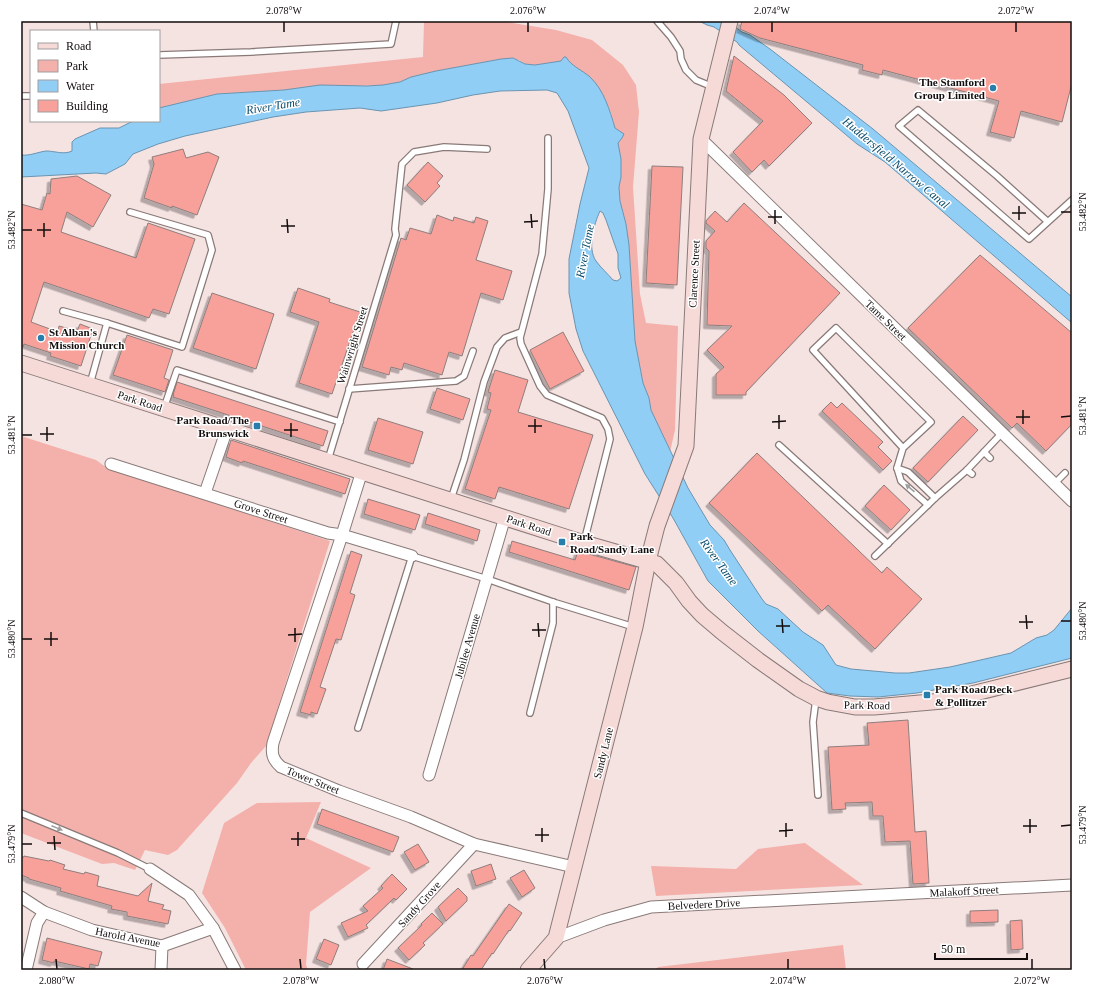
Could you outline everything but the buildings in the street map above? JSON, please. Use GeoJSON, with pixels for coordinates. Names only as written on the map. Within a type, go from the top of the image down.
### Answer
{"type":"FeatureCollection","features":[{"type":"Feature","properties":{"kind":"main road","name":"Clarence Street"},"geometry":{"type":"LineString","coordinates":[[657,526],[686,446],[701,139],[730,21]]}},
{"type":"Feature","properties":{"kind":"main road","name":"Park Road"},"geometry":{"type":"LineString","coordinates":[[21,363],[584,543],[657,564],[664,570],[702,615],[722,632],[799,689],[816,698],[828,702],[855,707],[874,707],[943,701],[1072,669]]}},
{"type":"Feature","properties":{"kind":"main road","name":"Sandy Lane"},"geometry":{"type":"LineString","coordinates":[[528,970],[556,938],[635,627],[648,561],[657,526]]}},
{"type":"Feature","properties":{"kind":"street","name":"Tame Street"},"geometry":{"type":"LineString","coordinates":[[701,139],[1072,502]]}},
{"type":"Feature","properties":{"kind":"street"},"geometry":{"type":"LineString","coordinates":[[205,493],[227,429]]}},
{"type":"Feature","properties":{"kind":"street","name":"Grove Street"},"geometry":{"type":"LineString","coordinates":[[111,464],[328,533],[342,535],[412,556]]}},
{"type":"Feature","properties":{"kind":"street","name":"Tower Street"},"geometry":{"type":"LineString","coordinates":[[362,471],[273,743],[272,754],[274,760],[281,768],[339,791],[411,816],[474,844],[574,867]]}},
{"type":"Feature","properties":{"kind":"street","name":"Jubilee Avenue"},"geometry":{"type":"LineString","coordinates":[[429,775],[505,517]]}},
{"type":"Feature","properties":{"kind":"street","name":"Sandy Grove"},"geometry":{"type":"LineString","coordinates":[[363,964],[474,844]]}},
{"type":"Feature","properties":{"kind":"street"},"geometry":{"type":"LineString","coordinates":[[150,869],[189,895],[213,928],[235,970]]}},
{"type":"Feature","properties":{"kind":"street","name":"Malakoff Street"},"geometry":{"type":"LineString","coordinates":[[857,896],[1072,885]]}},
{"type":"Feature","properties":{"kind":"street","name":"Belvedere Drive"},"geometry":{"type":"LineString","coordinates":[[556,938],[604,920],[651,907],[857,896]]}},
{"type":"Feature","properties":{"kind":"street","name":"Harold Avenue"},"geometry":{"type":"LineString","coordinates":[[21,897],[44,912],[92,930],[162,946],[213,928]]}},
{"type":"Feature","properties":{"kind":"street"},"geometry":{"type":"LineString","coordinates":[[26,970],[37,924],[44,912]]}},
{"type":"Feature","properties":{"kind":"street"},"geometry":{"type":"LineString","coordinates":[[161,970],[162,946]]}},
{"type":"Feature","properties":{"kind":"lane"},"geometry":{"type":"LineString","coordinates":[[160,55],[252,52],[391,44],[396,21]]}},
{"type":"Feature","properties":{"kind":"lane"},"geometry":{"type":"LineString","coordinates":[[657,21],[671,37],[680,51],[681,60],[686,70],[696,80],[713,87]]}},
{"type":"Feature","properties":{"kind":"lane"},"geometry":{"type":"LineString","coordinates":[[1047,221],[997,176],[918,110],[899,126],[1029,239],[1047,221],[1072,200]]}},
{"type":"Feature","properties":{"kind":"lane"},"geometry":{"type":"LineString","coordinates":[[548,138],[548,189],[542,254],[521,332],[521,344],[540,386],[547,395],[602,418],[608,429],[610,439],[584,543]]}},
{"type":"Feature","properties":{"kind":"lane","name":"Wainwright Street"},"geometry":{"type":"LineString","coordinates":[[328,460],[396,235],[395,229],[402,164],[414,152],[444,147],[487,149]]}},
{"type":"Feature","properties":{"kind":"lane"},"geometry":{"type":"LineString","coordinates":[[63,311],[92,318],[182,347],[212,250],[208,235],[130,212]]}},
{"type":"Feature","properties":{"kind":"lane"},"geometry":{"type":"LineString","coordinates":[[90,385],[107,324]]}},
{"type":"Feature","properties":{"kind":"lane"},"geometry":{"type":"LineString","coordinates":[[903,448],[813,350],[836,328],[931,422],[903,448],[897,468],[901,481],[928,505]]}},
{"type":"Feature","properties":{"kind":"lane"},"geometry":{"type":"LineString","coordinates":[[451,500],[464,460],[484,382],[497,347],[505,338],[521,332]]}},
{"type":"Feature","properties":{"kind":"lane"},"geometry":{"type":"LineString","coordinates":[[350,389],[456,381],[464,376],[473,351]]}},
{"type":"Feature","properties":{"kind":"lane"},"geometry":{"type":"LineString","coordinates":[[164,409],[176,370],[340,422]]}},
{"type":"Feature","properties":{"kind":"lane"},"geometry":{"type":"LineString","coordinates":[[876,556],[935,498],[967,470],[1002,433]]}},
{"type":"Feature","properties":{"kind":"lane"},"geometry":{"type":"LineString","coordinates":[[779,445],[888,544]]}},
{"type":"Feature","properties":{"kind":"lane"},"geometry":{"type":"LineString","coordinates":[[984,452],[990,458]]}},
{"type":"Feature","properties":{"kind":"lane"},"geometry":{"type":"LineString","coordinates":[[897,468],[908,472],[935,498]]}},
{"type":"Feature","properties":{"kind":"lane"},"geometry":{"type":"LineString","coordinates":[[967,470],[972,474]]}},
{"type":"Feature","properties":{"kind":"lane"},"geometry":{"type":"LineString","coordinates":[[1054,484],[1065,473]]}},
{"type":"Feature","properties":{"kind":"lane"},"geometry":{"type":"LineString","coordinates":[[358,728],[412,556],[635,627]]}},
{"type":"Feature","properties":{"kind":"lane"},"geometry":{"type":"LineString","coordinates":[[530,713],[552,623],[553,602]]}},
{"type":"Feature","properties":{"kind":"lane"},"geometry":{"type":"LineString","coordinates":[[816,698],[813,722],[818,795]]}},
{"type":"Feature","properties":{"kind":"lane"},"geometry":{"type":"LineString","coordinates":[[21,813],[118,852],[150,869]]}},
{"type":"Feature","properties":{"kind":"green space"},"geometry":{"type":"Polygon","coordinates":[[[424,21],[500,21],[556,30],[592,40],[623,65],[636,85],[639,112],[633,187],[640,294],[646,323],[678,326],[675,430],[670,452],[651,410],[649,398],[643,383],[635,341],[629,245],[626,224],[620,201],[619,187],[621,177],[621,159],[618,143],[622,138],[619,131],[615,128],[611,113],[604,97],[564,57],[561,61],[535,65],[525,64],[519,60],[501,59],[436,71],[411,77],[400,82],[383,85],[298,88],[217,94],[160,108],[160,84],[423,57],[424,21]]]}},
{"type":"Feature","properties":{"kind":"green space"},"geometry":{"type":"Polygon","coordinates":[[[21,436],[96,460],[107,468],[330,541],[266,746],[251,763],[237,783],[177,850],[168,855],[145,850],[135,870],[114,863],[102,864],[21,833],[21,436]]]}},
{"type":"Feature","properties":{"kind":"green space"},"geometry":{"type":"Polygon","coordinates":[[[321,802],[306,838],[371,868],[310,912],[306,965],[308,970],[246,970],[225,928],[202,893],[224,823],[257,803],[321,802]]]}},
{"type":"Feature","properties":{"kind":"green space"},"geometry":{"type":"Polygon","coordinates":[[[805,843],[863,885],[656,896],[651,866],[736,869],[758,849],[805,843]]]}},
{"type":"Feature","properties":{"kind":"green space"},"geometry":{"type":"Polygon","coordinates":[[[843,945],[846,970],[655,970],[658,967],[843,945]]]}},
{"type":"Feature","properties":{"kind":"water","name":"Huddersfield Narrow Canal"},"geometry":{"type":"Polygon","coordinates":[[[699,21],[727,21],[742,32],[750,35],[873,129],[1072,297],[1072,323],[885,162],[857,144],[737,42],[714,27],[699,21]]]}},
{"type":"Feature","properties":{"kind":"water","name":"River Tame"},"geometry":{"type":"Polygon","coordinates":[[[564,57],[566,57],[571,63],[587,74],[595,82],[606,101],[615,128],[624,134],[618,143],[621,159],[621,177],[619,187],[620,201],[626,224],[629,245],[635,341],[643,383],[649,398],[651,410],[688,488],[710,525],[724,540],[766,604],[778,609],[803,632],[823,645],[836,665],[851,669],[895,673],[909,673],[950,667],[1011,653],[1036,638],[1047,635],[1054,630],[1072,608],[1072,658],[973,683],[917,693],[878,697],[827,693],[758,631],[708,581],[673,518],[645,474],[583,351],[576,329],[569,293],[569,259],[589,168],[568,111],[557,93],[547,90],[500,91],[437,103],[381,111],[360,108],[306,112],[273,117],[185,136],[158,144],[133,154],[125,164],[106,174],[96,173],[21,177],[21,155],[46,151],[63,153],[69,152],[72,151],[72,142],[75,139],[100,128],[119,128],[131,122],[160,122],[160,108],[217,94],[284,90],[320,85],[383,85],[400,82],[411,77],[436,71],[501,59],[513,58],[525,64],[535,65],[561,61],[564,57]],[[600,211],[592,236],[593,256],[598,264],[613,280],[617,281],[621,278],[618,268],[618,254],[603,213],[600,211]]]}},
{"type":"Feature","properties":{"kind":"place","name":"The Stamford Group Limited"},"geometry":{"type":"Point","coordinates":[993,88]}},
{"type":"Feature","properties":{"kind":"place","name":"St Alban's Mission Church"},"geometry":{"type":"Point","coordinates":[41,338]}},
{"type":"Feature","properties":{"kind":"place","name":"Park Road/The Brunswick"},"geometry":{"type":"Point","coordinates":[257,426]}},
{"type":"Feature","properties":{"kind":"place","name":"Park Road/Sandy Lane"},"geometry":{"type":"Point","coordinates":[562,542]}},
{"type":"Feature","properties":{"kind":"place","name":"Park Road/Beck & Pollitzer"},"geometry":{"type":"Point","coordinates":[927,695]}}]}
